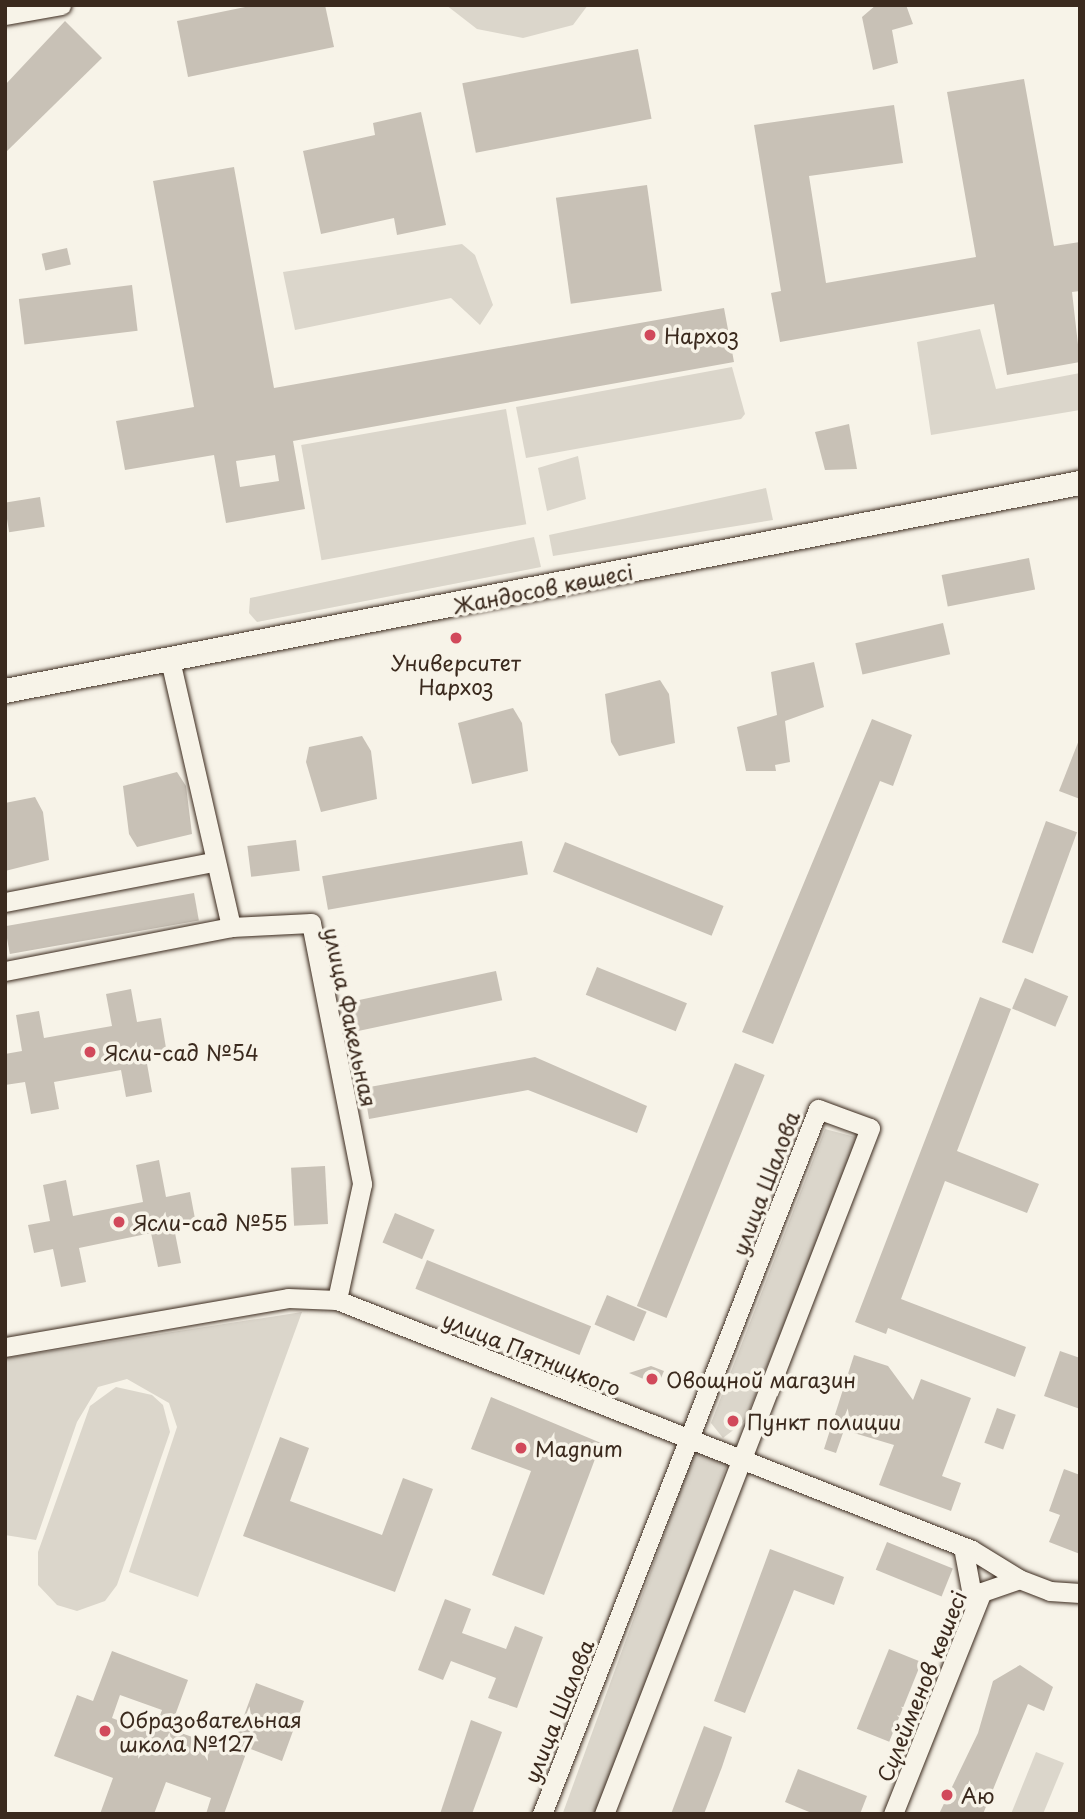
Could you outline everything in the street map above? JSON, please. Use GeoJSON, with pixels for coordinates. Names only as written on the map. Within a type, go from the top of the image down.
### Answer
{"type":"FeatureCollection","features":[{"type":"Feature","properties":{"kind":"main road","name":"Жандосов көшесі"},"geometry":{"type":"LineString","coordinates":[[5,691],[1080,482]]}},
{"type":"Feature","properties":{"kind":"street"},"geometry":{"type":"LineString","coordinates":[[5,15],[61,5]]}},
{"type":"Feature","properties":{"kind":"street"},"geometry":{"type":"LineString","coordinates":[[5,971],[230,927],[213,862],[170,660]]}},
{"type":"Feature","properties":{"kind":"street"},"geometry":{"type":"LineString","coordinates":[[5,902],[213,862]]}},
{"type":"Feature","properties":{"kind":"street","name":"улица Факельная"},"geometry":{"type":"LineString","coordinates":[[230,927],[311,923],[362,1184],[337,1300]]}},
{"type":"Feature","properties":{"kind":"street","name":"улица Шалова"},"geometry":{"type":"LineString","coordinates":[[542,1814],[818,1109],[870,1128],[745,1461],[604,1814]]}},
{"type":"Feature","properties":{"kind":"street","name":"улица Пятницкого"},"geometry":{"type":"LineString","coordinates":[[5,1347],[288,1298],[337,1300],[963,1546],[1019,1579]]}},
{"type":"Feature","properties":{"kind":"street"},"geometry":{"type":"LineString","coordinates":[[963,1546],[974,1606]]}},
{"type":"Feature","properties":{"kind":"street"},"geometry":{"type":"LineString","coordinates":[[1019,1579],[1080,1605]]}},
{"type":"Feature","properties":{"kind":"street","name":"Сүлейменов көшесі"},"geometry":{"type":"LineString","coordinates":[[893,1814],[974,1606],[992,1585],[1019,1579]]}},
{"type":"Feature","properties":{"kind":"street"},"geometry":{"type":"LineString","coordinates":[[1050,1591],[1080,1593]]}},
{"type":"Feature","properties":{"kind":"shaded area"},"geometry":{"type":"Polygon","coordinates":[[[446,5],[588,5],[573,25],[523,38],[477,29],[446,5]]]}},
{"type":"Feature","properties":{"kind":"shaded area"},"geometry":{"type":"Polygon","coordinates":[[[462,244],[475,255],[493,305],[480,325],[451,298],[295,330],[283,272],[462,244]]]}},
{"type":"Feature","properties":{"kind":"shaded area"},"geometry":{"type":"Polygon","coordinates":[[[980,329],[996,389],[1080,373],[1080,410],[931,435],[917,342],[980,329]]]}},
{"type":"Feature","properties":{"kind":"shaded area"},"geometry":{"type":"Polygon","coordinates":[[[732,367],[745,414],[741,419],[526,458],[516,407],[732,367]]]}},
{"type":"Feature","properties":{"kind":"shaded area"},"geometry":{"type":"Polygon","coordinates":[[[506,409],[526,524],[321,560],[301,445],[506,409]]]}},
{"type":"Feature","properties":{"kind":"shaded area"},"geometry":{"type":"Polygon","coordinates":[[[578,456],[586,499],[547,511],[538,468],[578,456]]]}},
{"type":"Feature","properties":{"kind":"shaded area"},"geometry":{"type":"Polygon","coordinates":[[[766,488],[773,520],[553,556],[549,535],[766,488]]]}},
{"type":"Feature","properties":{"kind":"shaded area"},"geometry":{"type":"Polygon","coordinates":[[[534,537],[541,567],[257,622],[249,613],[250,598],[534,537]]]}},
{"type":"Feature","properties":{"kind":"shaded area"},"geometry":{"type":"Polygon","coordinates":[[[825,1129],[859,1138],[745,1421],[723,1438],[711,1423],[825,1129]]]}},
{"type":"Feature","properties":{"kind":"shaded area"},"geometry":{"type":"Polygon","coordinates":[[[302,1312],[198,1597],[129,1572],[177,1427],[169,1403],[127,1379],[98,1387],[77,1422],[36,1540],[5,1535],[5,1358],[302,1312]]]}},
{"type":"Feature","properties":{"kind":"shaded area"},"geometry":{"type":"Polygon","coordinates":[[[116,1387],[152,1395],[163,1405],[170,1432],[117,1585],[105,1601],[77,1611],[57,1605],[38,1585],[38,1552],[90,1406],[116,1387]]]}},
{"type":"Feature","properties":{"kind":"shaded area"},"geometry":{"type":"Polygon","coordinates":[[[695,1450],[728,1462],[600,1814],[563,1814],[695,1450]]]}},
{"type":"Feature","properties":{"kind":"shaded area"},"geometry":{"type":"Polygon","coordinates":[[[1036,1752],[1064,1763],[1043,1814],[1011,1814],[1036,1752]]]}},
{"type":"Feature","properties":{"kind":"building"},"geometry":{"type":"Polygon","coordinates":[[[255,5],[325,5],[334,47],[188,77],[177,21],[255,5]]]}},
{"type":"Feature","properties":{"kind":"building"},"geometry":{"type":"Polygon","coordinates":[[[876,5],[906,5],[913,24],[892,30],[898,63],[873,70],[862,17],[876,5]]]}},
{"type":"Feature","properties":{"kind":"building"},"geometry":{"type":"Polygon","coordinates":[[[65,21],[102,58],[5,153],[5,85],[65,21]]]}},
{"type":"Feature","properties":{"kind":"building"},"geometry":{"type":"Polygon","coordinates":[[[638,49],[652,119],[476,153],[462,83],[638,49]]]}},
{"type":"Feature","properties":{"kind":"building"},"geometry":{"type":"Polygon","coordinates":[[[1024,79],[1054,246],[1080,242],[1080,291],[1072,292],[1080,362],[1007,375],[994,304],[780,342],[771,293],[781,291],[754,125],[894,105],[903,163],[809,176],[826,283],[976,257],[947,92],[1024,79]]]}},
{"type":"Feature","properties":{"kind":"building"},"geometry":{"type":"Polygon","coordinates":[[[421,112],[446,225],[397,235],[394,218],[321,234],[303,151],[375,135],[373,123],[421,112]]]}},
{"type":"Feature","properties":{"kind":"building","name":"Нархоз"},"geometry":{"type":"Polygon","coordinates":[[[234,167],[274,388],[724,308],[734,362],[293,441],[305,509],[226,523],[214,455],[125,470],[116,421],[194,407],[153,181],[234,167]],[[275,455],[236,461],[240,487],[279,481],[275,455]]]}},
{"type":"Feature","properties":{"kind":"building"},"geometry":{"type":"Polygon","coordinates":[[[647,185],[662,291],[571,304],[556,198],[647,185]]]}},
{"type":"Feature","properties":{"kind":"building"},"geometry":{"type":"Polygon","coordinates":[[[67,248],[71,265],[45,270],[42,254],[67,248]]]}},
{"type":"Feature","properties":{"kind":"building"},"geometry":{"type":"Polygon","coordinates":[[[132,285],[138,331],[24,345],[19,299],[132,285]]]}},
{"type":"Feature","properties":{"kind":"building"},"geometry":{"type":"Polygon","coordinates":[[[849,424],[857,469],[825,470],[815,432],[849,424]]]}},
{"type":"Feature","properties":{"kind":"building"},"geometry":{"type":"Polygon","coordinates":[[[40,497],[45,527],[9,532],[5,503],[40,497]]]}},
{"type":"Feature","properties":{"kind":"building"},"geometry":{"type":"Polygon","coordinates":[[[1029,558],[1035,589],[948,606],[942,575],[1029,558]]]}},
{"type":"Feature","properties":{"kind":"building"},"geometry":{"type":"Polygon","coordinates":[[[943,623],[950,654],[863,674],[855,643],[943,623]]]}},
{"type":"Feature","properties":{"kind":"building"},"geometry":{"type":"Polygon","coordinates":[[[814,662],[824,707],[785,721],[790,762],[775,765],[776,771],[746,771],[737,727],[777,715],[771,672],[814,662]]]}},
{"type":"Feature","properties":{"kind":"building"},"geometry":{"type":"Polygon","coordinates":[[[660,680],[669,694],[675,743],[619,756],[611,742],[605,694],[660,680]]]}},
{"type":"Feature","properties":{"kind":"building"},"geometry":{"type":"Polygon","coordinates":[[[513,708],[522,723],[528,771],[472,784],[458,723],[513,708]]]}},
{"type":"Feature","properties":{"kind":"building"},"geometry":{"type":"Polygon","coordinates":[[[872,719],[912,735],[893,786],[880,781],[773,1044],[742,1032],[872,719]]]}},
{"type":"Feature","properties":{"kind":"building"},"geometry":{"type":"Polygon","coordinates":[[[362,736],[371,751],[377,799],[321,812],[306,762],[309,747],[362,736]]]}},
{"type":"Feature","properties":{"kind":"building"},"geometry":{"type":"Polygon","coordinates":[[[1080,740],[1080,799],[1059,791],[1080,740]]]}},
{"type":"Feature","properties":{"kind":"building"},"geometry":{"type":"Polygon","coordinates":[[[177,772],[186,786],[192,834],[137,847],[129,834],[123,786],[177,772]]]}},
{"type":"Feature","properties":{"kind":"building"},"geometry":{"type":"Polygon","coordinates":[[[35,797],[43,812],[49,860],[5,871],[5,803],[35,797]]]}},
{"type":"Feature","properties":{"kind":"building"},"geometry":{"type":"Polygon","coordinates":[[[1046,821],[1077,832],[1033,954],[1002,942],[1046,821]]]}},
{"type":"Feature","properties":{"kind":"building"},"geometry":{"type":"Polygon","coordinates":[[[296,840],[300,871],[251,877],[247,846],[296,840]]]}},
{"type":"Feature","properties":{"kind":"building"},"geometry":{"type":"Polygon","coordinates":[[[522,841],[528,874],[328,910],[322,876],[522,841]]]}},
{"type":"Feature","properties":{"kind":"building"},"geometry":{"type":"Polygon","coordinates":[[[565,842],[724,906],[712,936],[553,872],[565,842]]]}},
{"type":"Feature","properties":{"kind":"building"},"geometry":{"type":"Polygon","coordinates":[[[194,893],[199,921],[10,954],[5,926],[194,893]]]}},
{"type":"Feature","properties":{"kind":"building"},"geometry":{"type":"Polygon","coordinates":[[[597,967],[687,1003],[676,1031],[586,995],[597,967]]]}},
{"type":"Feature","properties":{"kind":"building"},"geometry":{"type":"Polygon","coordinates":[[[496,971],[502,1000],[348,1033],[341,1004],[496,971]]]}},
{"type":"Feature","properties":{"kind":"building"},"geometry":{"type":"Polygon","coordinates":[[[1025,978],[1068,996],[1055,1027],[1012,1008],[1025,978]]]}},
{"type":"Feature","properties":{"kind":"building","name":"Ясли-сад №54"},"geometry":{"type":"Polygon","coordinates":[[[131,989],[137,1022],[161,1018],[167,1054],[146,1058],[152,1092],[126,1097],[121,1070],[54,1082],[59,1109],[31,1114],[25,1082],[5,1085],[5,1054],[22,1051],[16,1015],[39,1011],[44,1038],[112,1026],[106,994],[131,989]]]}},
{"type":"Feature","properties":{"kind":"building"},"geometry":{"type":"Polygon","coordinates":[[[980,997],[1011,1009],[957,1151],[1039,1184],[1027,1213],[945,1181],[901,1299],[1026,1347],[1015,1377],[888,1328],[886,1334],[855,1322],[980,997]]]}},
{"type":"Feature","properties":{"kind":"building"},"geometry":{"type":"Polygon","coordinates":[[[535,1057],[647,1106],[637,1133],[528,1090],[369,1119],[364,1088],[535,1057]]]}},
{"type":"Feature","properties":{"kind":"building"},"geometry":{"type":"Polygon","coordinates":[[[735,1063],[765,1075],[667,1318],[637,1306],[735,1063]]]}},
{"type":"Feature","properties":{"kind":"building","name":"Ясли-сад №55"},"geometry":{"type":"Polygon","coordinates":[[[159,1160],[166,1197],[190,1192],[196,1224],[174,1228],[181,1263],[158,1267],[151,1233],[79,1248],[86,1282],[61,1287],[53,1249],[34,1253],[28,1225],[50,1221],[43,1185],[66,1180],[73,1216],[143,1202],[136,1165],[159,1160]]]}},
{"type":"Feature","properties":{"kind":"building"},"geometry":{"type":"Polygon","coordinates":[[[325,1166],[328,1224],[294,1226],[291,1168],[325,1166]]]}},
{"type":"Feature","properties":{"kind":"building"},"geometry":{"type":"Polygon","coordinates":[[[395,1213],[435,1230],[422,1259],[382,1242],[395,1213]]]}},
{"type":"Feature","properties":{"kind":"building"},"geometry":{"type":"Polygon","coordinates":[[[427,1260],[591,1326],[579,1355],[415,1289],[427,1260]]]}},
{"type":"Feature","properties":{"kind":"building"},"geometry":{"type":"Polygon","coordinates":[[[607,1295],[647,1312],[634,1341],[594,1324],[607,1295]]]}},
{"type":"Feature","properties":{"kind":"building"},"geometry":{"type":"Polygon","coordinates":[[[1060,1351],[1080,1358],[1080,1409],[1044,1396],[1060,1351]]]}},
{"type":"Feature","properties":{"kind":"building"},"geometry":{"type":"Polygon","coordinates":[[[854,1355],[888,1366],[913,1400],[921,1379],[971,1398],[942,1476],[961,1483],[951,1511],[879,1485],[894,1445],[844,1430],[836,1453],[824,1449],[854,1355]]]}},
{"type":"Feature","properties":{"kind":"building","name":"Овощной магазин"},"geometry":{"type":"Polygon","coordinates":[[[651,1366],[664,1371],[658,1385],[629,1373],[651,1366]]]}},
{"type":"Feature","properties":{"kind":"building"},"geometry":{"type":"Polygon","coordinates":[[[491,1397],[601,1443],[544,1595],[492,1575],[531,1471],[471,1449],[491,1397]]]}},
{"type":"Feature","properties":{"kind":"building"},"geometry":{"type":"Polygon","coordinates":[[[997,1408],[1016,1415],[1003,1450],[984,1443],[997,1408]]]}},
{"type":"Feature","properties":{"kind":"building"},"geometry":{"type":"Polygon","coordinates":[[[280,1437],[309,1448],[290,1501],[382,1535],[403,1478],[433,1489],[395,1592],[243,1536],[280,1437]]]}},
{"type":"Feature","properties":{"kind":"building"},"geometry":{"type":"Polygon","coordinates":[[[1064,1469],[1080,1475],[1080,1554],[1049,1542],[1060,1515],[1049,1511],[1064,1469]]]}},
{"type":"Feature","properties":{"kind":"building"},"geometry":{"type":"Polygon","coordinates":[[[887,1542],[953,1569],[942,1596],[876,1570],[887,1542]]]}},
{"type":"Feature","properties":{"kind":"building"},"geometry":{"type":"Polygon","coordinates":[[[770,1549],[844,1577],[834,1605],[794,1590],[745,1713],[714,1701],[770,1549]]]}},
{"type":"Feature","properties":{"kind":"building"},"geometry":{"type":"Polygon","coordinates":[[[445,1599],[471,1609],[462,1633],[506,1649],[515,1626],[543,1637],[517,1708],[488,1698],[496,1678],[451,1661],[443,1680],[418,1670],[445,1599]]]}},
{"type":"Feature","properties":{"kind":"building"},"geometry":{"type":"Polygon","coordinates":[[[889,1649],[921,1662],[889,1742],[857,1729],[889,1649]]]}},
{"type":"Feature","properties":{"kind":"building","name":"Образовательная школа №127"},"geometry":{"type":"Polygon","coordinates":[[[112,1651],[188,1680],[170,1729],[231,1751],[256,1683],[304,1701],[282,1761],[248,1748],[224,1814],[206,1814],[211,1798],[166,1782],[154,1814],[100,1814],[113,1778],[54,1756],[77,1695],[93,1701],[112,1651]],[[120,1695],[112,1718],[153,1734],[162,1710],[120,1695]]]}},
{"type":"Feature","properties":{"kind":"building"},"geometry":{"type":"Polygon","coordinates":[[[1020,1665],[1053,1687],[1044,1711],[1028,1704],[983,1814],[939,1814],[978,1733],[993,1681],[1020,1665]]]}},
{"type":"Feature","properties":{"kind":"building"},"geometry":{"type":"Polygon","coordinates":[[[471,1720],[502,1732],[472,1814],[440,1814],[471,1720]]]}},
{"type":"Feature","properties":{"kind":"building"},"geometry":{"type":"Polygon","coordinates":[[[704,1726],[732,1737],[722,1767],[704,1814],[671,1814],[704,1726]]]}},
{"type":"Feature","properties":{"kind":"building"},"geometry":{"type":"Polygon","coordinates":[[[798,1769],[867,1796],[860,1814],[814,1814],[785,1802],[798,1769]]]}},
{"type":"Feature","properties":{"kind":"place","name":"Нархоз"},"geometry":{"type":"Point","coordinates":[650,335]}},
{"type":"Feature","properties":{"kind":"place","name":"Университет Нархоз"},"geometry":{"type":"Point","coordinates":[456,638]}},
{"type":"Feature","properties":{"kind":"place","name":"Ясли-сад №54"},"geometry":{"type":"Point","coordinates":[90,1052]}},
{"type":"Feature","properties":{"kind":"place","name":"Ясли-сад №55"},"geometry":{"type":"Point","coordinates":[119,1222]}},
{"type":"Feature","properties":{"kind":"place","name":"Овощной магазин"},"geometry":{"type":"Point","coordinates":[652,1379]}},
{"type":"Feature","properties":{"kind":"place","name":"Пункт полиции"},"geometry":{"type":"Point","coordinates":[733,1421]}},
{"type":"Feature","properties":{"kind":"place","name":"Magnum"},"geometry":{"type":"Point","coordinates":[521,1448]}},
{"type":"Feature","properties":{"kind":"place","name":"Образовательная школа №127"},"geometry":{"type":"Point","coordinates":[105,1731]}},
{"type":"Feature","properties":{"kind":"place","name":"Аю"},"geometry":{"type":"Point","coordinates":[947,1795]}}]}
